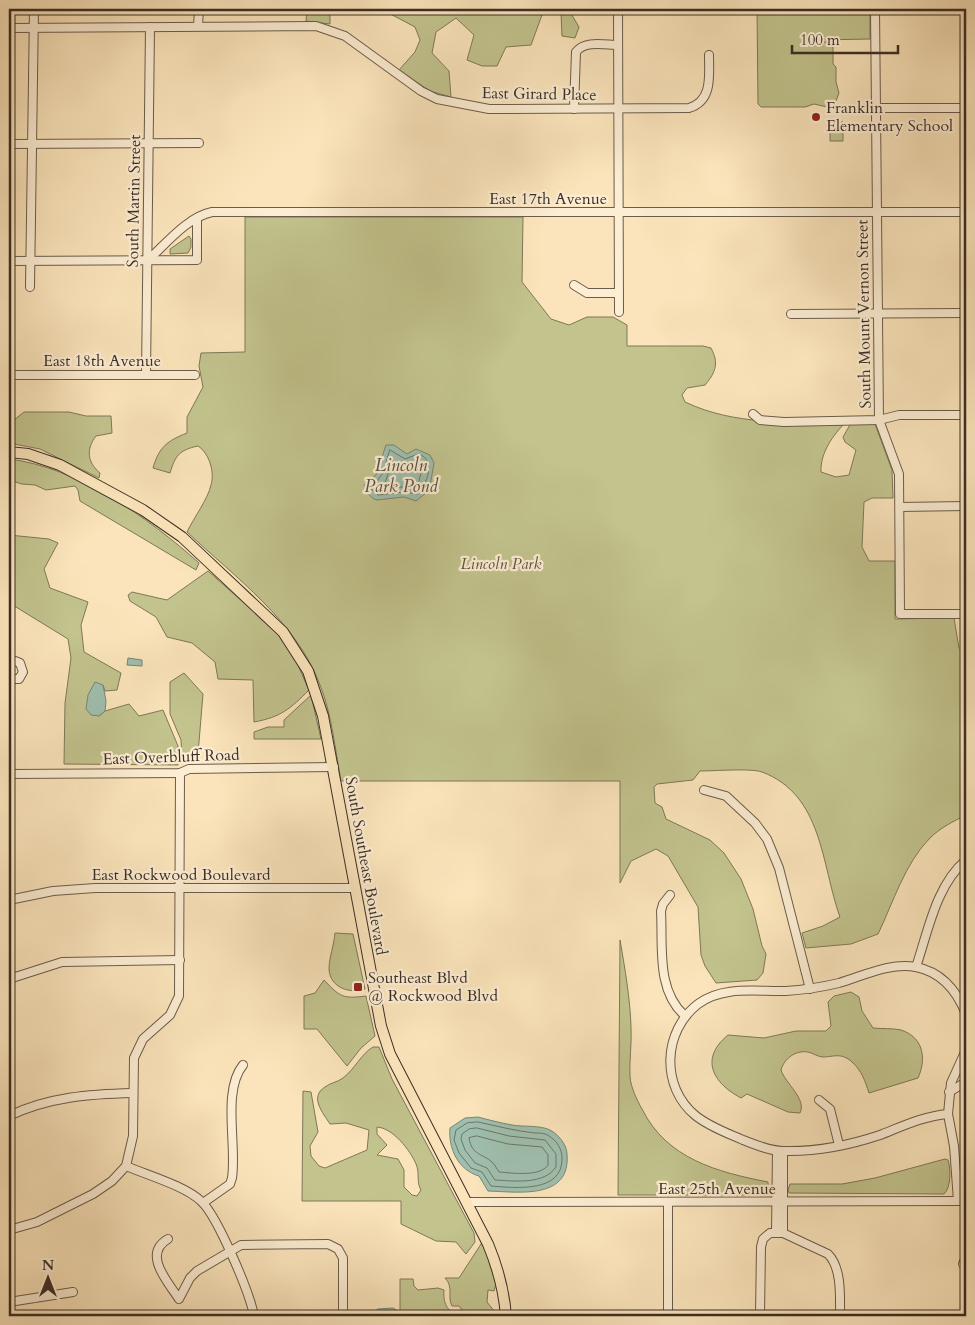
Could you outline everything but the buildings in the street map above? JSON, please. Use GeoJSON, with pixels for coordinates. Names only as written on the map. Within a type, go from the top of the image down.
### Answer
{"type":"FeatureCollection","features":[{"type":"Feature","properties":{"kind":"main road","name":"South Southeast Boulevard"},"geometry":{"type":"LineString","coordinates":[[9,452],[28,454],[60,465],[143,510],[182,537],[258,606],[294,647],[315,687],[334,767],[371,981],[381,1026],[390,1054],[498,1266],[505,1296],[506,1316]]}},
{"type":"Feature","properties":{"kind":"street"},"geometry":{"type":"LineString","coordinates":[[30,287],[34,9]]}},
{"type":"Feature","properties":{"kind":"street"},"geometry":{"type":"LineString","coordinates":[[198,26],[199,9]]}},
{"type":"Feature","properties":{"kind":"street"},"geometry":{"type":"LineString","coordinates":[[618,9],[619,312]]}},
{"type":"Feature","properties":{"kind":"street","name":"South Mount Vernon Street"},"geometry":{"type":"LineString","coordinates":[[874,9],[876,313],[879,420],[897,467],[900,507],[900,614],[966,614]]}},
{"type":"Feature","properties":{"kind":"street","name":"East Girard Place"},"geometry":{"type":"LineString","coordinates":[[9,28],[316,26],[345,36],[421,91],[437,99],[489,109],[694,106],[707,92],[709,55]]}},
{"type":"Feature","properties":{"kind":"street","name":"South Martin Street"},"geometry":{"type":"LineString","coordinates":[[146,375],[150,27]]}},
{"type":"Feature","properties":{"kind":"street"},"geometry":{"type":"LineString","coordinates":[[574,109],[575,57],[579,48],[589,44],[618,45]]}},
{"type":"Feature","properties":{"kind":"street"},"geometry":{"type":"LineString","coordinates":[[875,108],[966,108]]}},
{"type":"Feature","properties":{"kind":"street"},"geometry":{"type":"LineString","coordinates":[[9,144],[198,143]]}},
{"type":"Feature","properties":{"kind":"street","name":"East 17th Avenue"},"geometry":{"type":"LineString","coordinates":[[147,260],[197,218],[206,213],[219,212],[966,212]]}},
{"type":"Feature","properties":{"kind":"street"},"geometry":{"type":"LineString","coordinates":[[9,261],[197,260],[197,218]]}},
{"type":"Feature","properties":{"kind":"street"},"geometry":{"type":"LineString","coordinates":[[574,285],[587,293],[619,293]]}},
{"type":"Feature","properties":{"kind":"street"},"geometry":{"type":"LineString","coordinates":[[791,314],[966,313]]}},
{"type":"Feature","properties":{"kind":"street","name":"East 18th Avenue"},"geometry":{"type":"LineString","coordinates":[[9,375],[195,375]]}},
{"type":"Feature","properties":{"kind":"street"},"geometry":{"type":"LineString","coordinates":[[753,414],[760,420],[768,421],[879,420],[899,415],[966,415]]}},
{"type":"Feature","properties":{"kind":"street"},"geometry":{"type":"LineString","coordinates":[[900,507],[966,506]]}},
{"type":"Feature","properties":{"kind":"street"},"geometry":{"type":"LineString","coordinates":[[9,662],[18,662],[24,672],[19,679],[9,679]]}},
{"type":"Feature","properties":{"kind":"street","name":"East Overbluff Road"},"geometry":{"type":"LineString","coordinates":[[9,774],[180,773],[189,769],[334,767]]}},
{"type":"Feature","properties":{"kind":"street"},"geometry":{"type":"LineString","coordinates":[[9,1230],[37,1222],[93,1194],[126,1166],[133,1136],[132,1069],[138,1048],[152,1029],[170,1015],[179,996],[181,889],[180,773]]}},
{"type":"Feature","properties":{"kind":"street"},"geometry":{"type":"LineString","coordinates":[[704,790],[726,796],[755,823],[767,839],[779,868],[810,989]]}},
{"type":"Feature","properties":{"kind":"street"},"geometry":{"type":"LineString","coordinates":[[916,967],[943,889],[966,860]]}},
{"type":"Feature","properties":{"kind":"street","name":"East Rockwood Boulevard"},"geometry":{"type":"LineString","coordinates":[[9,900],[53,891],[95,888],[355,888]]}},
{"type":"Feature","properties":{"kind":"street"},"geometry":{"type":"LineString","coordinates":[[670,895],[661,910],[664,980],[670,1000],[685,1016]]}},
{"type":"Feature","properties":{"kind":"street"},"geometry":{"type":"LineString","coordinates":[[9,979],[62,962],[180,960]]}},
{"type":"Feature","properties":{"kind":"street"},"geometry":{"type":"LineString","coordinates":[[948,1114],[922,1118],[879,1135],[839,1146],[780,1151],[716,1129],[696,1116],[685,1103],[674,1081],[670,1057],[673,1040],[685,1016],[700,1002],[728,991],[810,989],[888,968],[916,967],[934,974],[952,988],[966,1014]]}},
{"type":"Feature","properties":{"kind":"street"},"geometry":{"type":"LineString","coordinates":[[962,1201],[948,1114],[951,1083],[966,1050]]}},
{"type":"Feature","properties":{"kind":"street"},"geometry":{"type":"LineString","coordinates":[[203,1203],[230,1184],[232,1178],[233,1086],[238,1071],[243,1065]]}},
{"type":"Feature","properties":{"kind":"street"},"geometry":{"type":"LineString","coordinates":[[950,1092],[966,1082]]}},
{"type":"Feature","properties":{"kind":"street"},"geometry":{"type":"LineString","coordinates":[[9,1116],[31,1105],[87,1094],[133,1093]]}},
{"type":"Feature","properties":{"kind":"street"},"geometry":{"type":"LineString","coordinates":[[819,1100],[830,1109],[839,1146]]}},
{"type":"Feature","properties":{"kind":"street"},"geometry":{"type":"LineString","coordinates":[[779,1233],[780,1151]]}},
{"type":"Feature","properties":{"kind":"street"},"geometry":{"type":"LineString","coordinates":[[126,1166],[189,1193],[203,1203],[230,1252],[246,1288],[254,1316]]}},
{"type":"Feature","properties":{"kind":"street","name":"East 25th Avenue"},"geometry":{"type":"LineString","coordinates":[[467,1202],[780,1203],[962,1201]]}},
{"type":"Feature","properties":{"kind":"street"},"geometry":{"type":"LineString","coordinates":[[668,1202],[668,1316]]}},
{"type":"Feature","properties":{"kind":"street"},"geometry":{"type":"LineString","coordinates":[[760,1316],[761,1247],[763,1239],[779,1233],[828,1254],[834,1260],[838,1275],[840,1316]]}},
{"type":"Feature","properties":{"kind":"street"},"geometry":{"type":"LineString","coordinates":[[168,1239],[158,1248],[157,1264],[179,1299],[190,1278],[197,1271],[248,1244],[328,1244],[338,1248],[343,1258],[343,1316]]}},
{"type":"Feature","properties":{"kind":"street"},"geometry":{"type":"LineString","coordinates":[[9,1302],[73,1292]]}},
{"type":"Feature","properties":{"kind":"green space"},"geometry":{"type":"Polygon","coordinates":[[[307,9],[330,9],[330,24],[306,21],[307,9]]]}},
{"type":"Feature","properties":{"kind":"green space"},"geometry":{"type":"Polygon","coordinates":[[[381,9],[571,9],[570,12],[579,27],[575,38],[562,36],[561,13],[551,10],[542,15],[531,45],[506,47],[497,66],[482,66],[467,60],[474,35],[456,18],[436,32],[432,53],[449,71],[451,97],[430,91],[399,70],[415,52],[420,40],[415,27],[381,9]]]}},
{"type":"Feature","properties":{"kind":"green space"},"geometry":{"type":"Polygon","coordinates":[[[757,9],[870,9],[870,39],[817,40],[817,42],[829,42],[833,47],[833,64],[836,67],[836,82],[839,93],[836,101],[827,107],[814,104],[805,107],[761,107],[758,104],[757,9]]]}},
{"type":"Feature","properties":{"kind":"green space"},"geometry":{"type":"Polygon","coordinates":[[[843,122],[843,141],[830,141],[830,128],[843,122]]]}},
{"type":"Feature","properties":{"kind":"green space","name":"Lincoln Park"},"geometry":{"type":"Polygon","coordinates":[[[245,217],[523,217],[522,282],[551,319],[569,325],[587,317],[613,317],[627,325],[627,346],[703,346],[711,348],[716,363],[714,372],[705,385],[687,388],[682,395],[685,402],[704,410],[744,419],[784,422],[846,422],[828,445],[821,465],[821,472],[836,477],[849,475],[856,450],[845,442],[843,437],[851,423],[875,424],[892,470],[893,498],[872,498],[864,502],[862,547],[869,561],[895,561],[895,619],[954,618],[959,648],[966,649],[966,815],[938,831],[921,848],[900,884],[878,934],[851,944],[806,948],[802,933],[823,926],[840,917],[817,833],[808,814],[797,797],[782,783],[762,772],[741,770],[700,771],[693,780],[657,784],[654,787],[655,803],[662,807],[666,819],[710,840],[724,853],[741,879],[753,909],[762,946],[766,954],[763,973],[757,980],[716,983],[705,966],[701,955],[698,907],[668,856],[656,849],[631,861],[620,883],[620,781],[341,781],[328,708],[320,685],[296,640],[280,620],[244,583],[187,532],[211,485],[212,469],[205,453],[198,446],[182,452],[176,458],[170,473],[153,468],[161,450],[169,442],[187,433],[187,417],[203,387],[199,366],[201,353],[245,352],[245,217]]]}},
{"type":"Feature","properties":{"kind":"green space"},"geometry":{"type":"Polygon","coordinates":[[[189,236],[191,247],[188,253],[170,254],[170,249],[189,236]]]}},
{"type":"Feature","properties":{"kind":"green space"},"geometry":{"type":"Polygon","coordinates":[[[24,412],[69,412],[86,416],[111,416],[112,433],[96,436],[89,451],[92,464],[100,473],[99,478],[40,449],[9,443],[9,424],[24,412]]]}},
{"type":"Feature","properties":{"kind":"green space"},"geometry":{"type":"Polygon","coordinates":[[[9,459],[35,464],[60,472],[111,497],[158,529],[199,563],[196,570],[80,501],[78,490],[75,486],[46,490],[35,485],[9,480],[9,459]]]}},
{"type":"Feature","properties":{"kind":"green space"},"geometry":{"type":"Polygon","coordinates":[[[9,535],[49,539],[58,543],[44,569],[50,588],[88,602],[81,625],[84,652],[121,673],[117,690],[105,691],[103,685],[99,716],[105,711],[129,704],[139,716],[163,710],[178,746],[178,765],[64,764],[65,703],[71,658],[68,639],[16,607],[9,606],[9,535]]]}},
{"type":"Feature","properties":{"kind":"green space"},"geometry":{"type":"Polygon","coordinates":[[[208,571],[278,633],[296,661],[309,690],[278,715],[254,722],[253,680],[218,679],[215,662],[192,643],[167,637],[156,617],[130,601],[128,595],[132,592],[167,600],[208,571]]]}},
{"type":"Feature","properties":{"kind":"green space"},"geometry":{"type":"Polygon","coordinates":[[[184,673],[203,694],[198,754],[195,761],[182,763],[181,740],[170,714],[170,682],[184,673]]]}},
{"type":"Feature","properties":{"kind":"green space"},"geometry":{"type":"Polygon","coordinates":[[[311,695],[321,739],[254,739],[254,732],[268,727],[284,727],[284,720],[311,695]]]}},
{"type":"Feature","properties":{"kind":"green space"},"geometry":{"type":"Polygon","coordinates":[[[335,933],[353,934],[365,989],[347,990],[337,985],[330,976],[330,960],[335,933]]]}},
{"type":"Feature","properties":{"kind":"green space"},"geometry":{"type":"Polygon","coordinates":[[[620,940],[630,1016],[630,1077],[636,1098],[642,1109],[652,1126],[679,1151],[712,1168],[768,1182],[768,1193],[766,1195],[618,1195],[620,940]]]}},
{"type":"Feature","properties":{"kind":"green space"},"geometry":{"type":"Polygon","coordinates":[[[324,980],[342,996],[366,996],[375,1036],[361,1048],[347,1066],[317,1029],[304,1029],[304,996],[315,993],[324,980]]]}},
{"type":"Feature","properties":{"kind":"green space"},"geometry":{"type":"Polygon","coordinates":[[[851,992],[859,997],[862,1011],[873,1028],[901,1030],[908,1033],[918,1043],[921,1049],[922,1063],[918,1078],[869,1093],[861,1073],[848,1059],[841,1056],[823,1057],[808,1052],[799,1052],[787,1059],[781,1070],[801,1102],[800,1113],[788,1112],[747,1094],[741,1098],[731,1092],[717,1078],[712,1062],[714,1053],[719,1044],[728,1035],[764,1038],[796,1031],[826,1031],[831,1026],[828,1002],[834,996],[851,992]]]}},
{"type":"Feature","properties":{"kind":"green space"},"geometry":{"type":"Polygon","coordinates":[[[373,1047],[379,1047],[392,1079],[474,1233],[475,1242],[466,1254],[456,1242],[436,1241],[401,1224],[401,1201],[302,1201],[303,1091],[311,1092],[318,1132],[310,1146],[311,1156],[319,1166],[325,1168],[367,1150],[369,1130],[346,1123],[330,1124],[321,1110],[318,1095],[327,1086],[343,1078],[373,1047]],[[377,1127],[377,1134],[387,1145],[377,1155],[398,1159],[404,1170],[404,1187],[412,1195],[417,1196],[421,1190],[417,1167],[413,1158],[395,1135],[383,1128],[377,1127]]]}},
{"type":"Feature","properties":{"kind":"green space"},"geometry":{"type":"Polygon","coordinates":[[[945,1159],[948,1160],[950,1173],[948,1187],[944,1194],[789,1193],[788,1190],[790,1184],[842,1184],[875,1178],[945,1159]]]}},
{"type":"Feature","properties":{"kind":"green space"},"geometry":{"type":"Polygon","coordinates":[[[483,1241],[496,1284],[494,1291],[488,1290],[487,1302],[498,1316],[400,1316],[400,1279],[413,1279],[414,1286],[418,1290],[438,1288],[444,1290],[444,1298],[449,1309],[452,1312],[461,1314],[462,1310],[459,1306],[452,1306],[450,1288],[445,1278],[459,1278],[483,1241]]]}},
{"type":"Feature","properties":{"kind":"water","name":"Lincoln Park Pond"},"geometry":{"type":"Polygon","coordinates":[[[386,445],[394,445],[407,454],[416,449],[430,455],[434,463],[430,486],[427,492],[416,501],[404,497],[377,500],[370,496],[366,490],[364,485],[376,475],[386,445]]]}},
{"type":"Feature","properties":{"kind":"water"},"geometry":{"type":"Polygon","coordinates":[[[128,658],[142,660],[142,666],[127,665],[128,658]]]}},
{"type":"Feature","properties":{"kind":"water"},"geometry":{"type":"Polygon","coordinates":[[[95,682],[103,685],[106,701],[105,711],[99,716],[91,715],[86,709],[88,695],[95,682]]]}},
{"type":"Feature","properties":{"kind":"water"},"geometry":{"type":"Polygon","coordinates":[[[478,1117],[512,1125],[546,1128],[553,1132],[562,1140],[567,1151],[566,1169],[561,1179],[552,1186],[541,1190],[528,1192],[488,1191],[479,1176],[465,1169],[460,1163],[453,1150],[450,1136],[450,1128],[465,1118],[478,1117]]]}},
{"type":"Feature","properties":{"kind":"water"},"geometry":{"type":"Polygon","coordinates":[[[393,1308],[398,1311],[399,1316],[371,1316],[378,1309],[393,1308]]]}},
{"type":"Feature","properties":{"kind":"place","name":"Franklin Elementary School"},"geometry":{"type":"Point","coordinates":[816,117]}},
{"type":"Feature","properties":{"kind":"place","name":"Southeast Blvd @ Rockwood Blvd"},"geometry":{"type":"Point","coordinates":[358,987]}}]}
